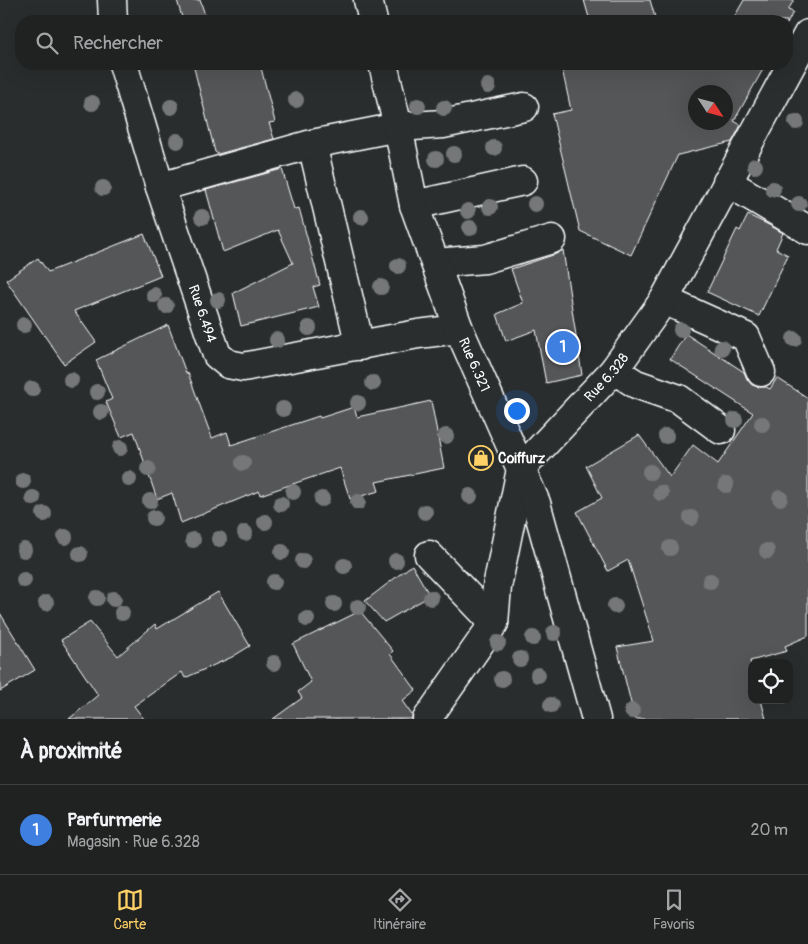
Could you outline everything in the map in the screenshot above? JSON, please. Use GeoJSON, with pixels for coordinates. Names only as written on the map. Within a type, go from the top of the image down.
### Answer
{"type":"FeatureCollection","features":[{"type":"Feature","properties":{"kind":"street"},"geometry":{"type":"LineString","coordinates":[[112,0],[113,15]]}},
{"type":"Feature","properties":{"kind":"street"},"geometry":{"type":"LineString","coordinates":[[368,0],[372,15]]}},
{"type":"Feature","properties":{"kind":"street","name":"Rue 6.328"},"geometry":{"type":"LineString","coordinates":[[793,61],[808,34]]}},
{"type":"Feature","properties":{"kind":"street","name":"Rue 6.494"},"geometry":{"type":"LineString","coordinates":[[125,70],[160,187],[217,356],[228,364],[243,367],[418,334],[459,329]]}},
{"type":"Feature","properties":{"kind":"street","name":"Rue 6.321"},"geometry":{"type":"LineString","coordinates":[[384,70],[414,205],[459,329],[536,503],[596,719]]}},
{"type":"Feature","properties":{"kind":"street","name":"Rue 6.328"},"geometry":{"type":"LineString","coordinates":[[522,469],[614,370],[664,300],[788,70]]}},
{"type":"Feature","properties":{"kind":"street"},"geometry":{"type":"LineString","coordinates":[[160,187],[312,144],[398,127],[443,124],[524,107]]}},
{"type":"Feature","properties":{"kind":"street"},"geometry":{"type":"LineString","coordinates":[[312,144],[360,346]]}},
{"type":"Feature","properties":{"kind":"street"},"geometry":{"type":"LineString","coordinates":[[414,205],[523,181]]}},
{"type":"Feature","properties":{"kind":"street"},"geometry":{"type":"LineString","coordinates":[[727,182],[808,230]]}},
{"type":"Feature","properties":{"kind":"street"},"geometry":{"type":"LineString","coordinates":[[435,263],[485,259],[552,239]]}},
{"type":"Feature","properties":{"kind":"street"},"geometry":{"type":"LineString","coordinates":[[664,300],[746,337],[761,372]]}},
{"type":"Feature","properties":{"kind":"street"},"geometry":{"type":"LineString","coordinates":[[614,370],[636,384],[679,399],[721,430]]}},
{"type":"Feature","properties":{"kind":"street"},"geometry":{"type":"LineString","coordinates":[[427,719],[494,623],[497,587],[522,469]]}},
{"type":"Feature","properties":{"kind":"street"},"geometry":{"type":"LineString","coordinates":[[430,556],[494,623]]}},
{"type":"Feature","properties":{"kind":"building"},"geometry":{"type":"Polygon","coordinates":[[[177,0],[200,0],[205,15],[181,15],[177,0]]]}},
{"type":"Feature","properties":{"kind":"building"},"geometry":{"type":"Polygon","coordinates":[[[584,0],[650,0],[654,15],[588,15],[584,0]]]}},
{"type":"Feature","properties":{"kind":"building"},"geometry":{"type":"Polygon","coordinates":[[[744,0],[794,0],[788,10],[793,12],[792,15],[735,15],[744,0]]]}},
{"type":"Feature","properties":{"kind":"building"},"geometry":{"type":"Polygon","coordinates":[[[194,70],[262,70],[275,122],[269,123],[274,139],[218,154],[215,152],[194,70]]]}},
{"type":"Feature","properties":{"kind":"building"},"geometry":{"type":"Polygon","coordinates":[[[562,70],[763,70],[734,121],[741,125],[732,142],[678,155],[631,255],[580,231],[552,114],[571,110],[562,70]]]}},
{"type":"Feature","properties":{"kind":"building"},"geometry":{"type":"Polygon","coordinates":[[[282,169],[294,209],[299,208],[320,285],[313,287],[319,307],[241,326],[233,293],[293,263],[278,230],[223,252],[206,190],[282,169]]]}},
{"type":"Feature","properties":{"kind":"building"},"geometry":{"type":"Polygon","coordinates":[[[748,215],[783,233],[776,249],[788,255],[759,316],[707,292],[737,229],[740,231],[748,215]]]}},
{"type":"Feature","properties":{"kind":"building"},"geometry":{"type":"Polygon","coordinates":[[[144,234],[161,276],[74,311],[96,342],[64,364],[6,280],[38,258],[48,272],[144,234]]]}},
{"type":"Feature","properties":{"kind":"building"},"geometry":{"type":"Polygon","coordinates":[[[563,250],[582,375],[546,383],[536,330],[506,341],[497,314],[523,303],[511,269],[563,250]]]}},
{"type":"Feature","properties":{"kind":"building"},"geometry":{"type":"Polygon","coordinates":[[[168,325],[212,438],[227,432],[231,445],[319,416],[320,418],[354,407],[357,417],[431,401],[444,468],[376,482],[379,491],[350,499],[340,468],[260,495],[259,491],[181,523],[172,493],[157,499],[134,432],[121,437],[106,402],[112,399],[96,360],[168,325]]]}},
{"type":"Feature","properties":{"kind":"building"},"geometry":{"type":"Polygon","coordinates":[[[686,334],[744,372],[752,385],[770,389],[777,378],[808,398],[808,636],[785,646],[787,651],[757,659],[748,659],[748,704],[762,704],[766,719],[635,719],[617,647],[654,641],[628,560],[608,571],[577,512],[602,498],[586,466],[639,435],[670,477],[693,445],[718,464],[753,413],[670,359],[686,334]]]}},
{"type":"Feature","properties":{"kind":"building"},"geometry":{"type":"Polygon","coordinates":[[[412,565],[430,596],[384,622],[365,601],[412,565]]]}},
{"type":"Feature","properties":{"kind":"building"},"geometry":{"type":"Polygon","coordinates":[[[218,592],[250,646],[232,657],[185,678],[182,672],[134,706],[144,719],[69,719],[98,695],[61,640],[90,622],[118,656],[155,624],[157,629],[218,592]]]}},
{"type":"Feature","properties":{"kind":"building"},"geometry":{"type":"Polygon","coordinates":[[[360,611],[393,651],[390,654],[416,690],[402,701],[412,715],[412,719],[273,719],[302,698],[298,692],[311,682],[293,644],[360,611]]]}},
{"type":"Feature","properties":{"kind":"building"},"geometry":{"type":"Polygon","coordinates":[[[0,613],[35,670],[0,691],[0,613]]]}},
{"type":"Feature","properties":{"kind":"place","name":"Parfurmerie"},"geometry":{"type":"Point","coordinates":[563,347]}},
{"type":"Feature","properties":{"kind":"place","name":"Coiffurz"},"geometry":{"type":"Point","coordinates":[481,458]}}]}
